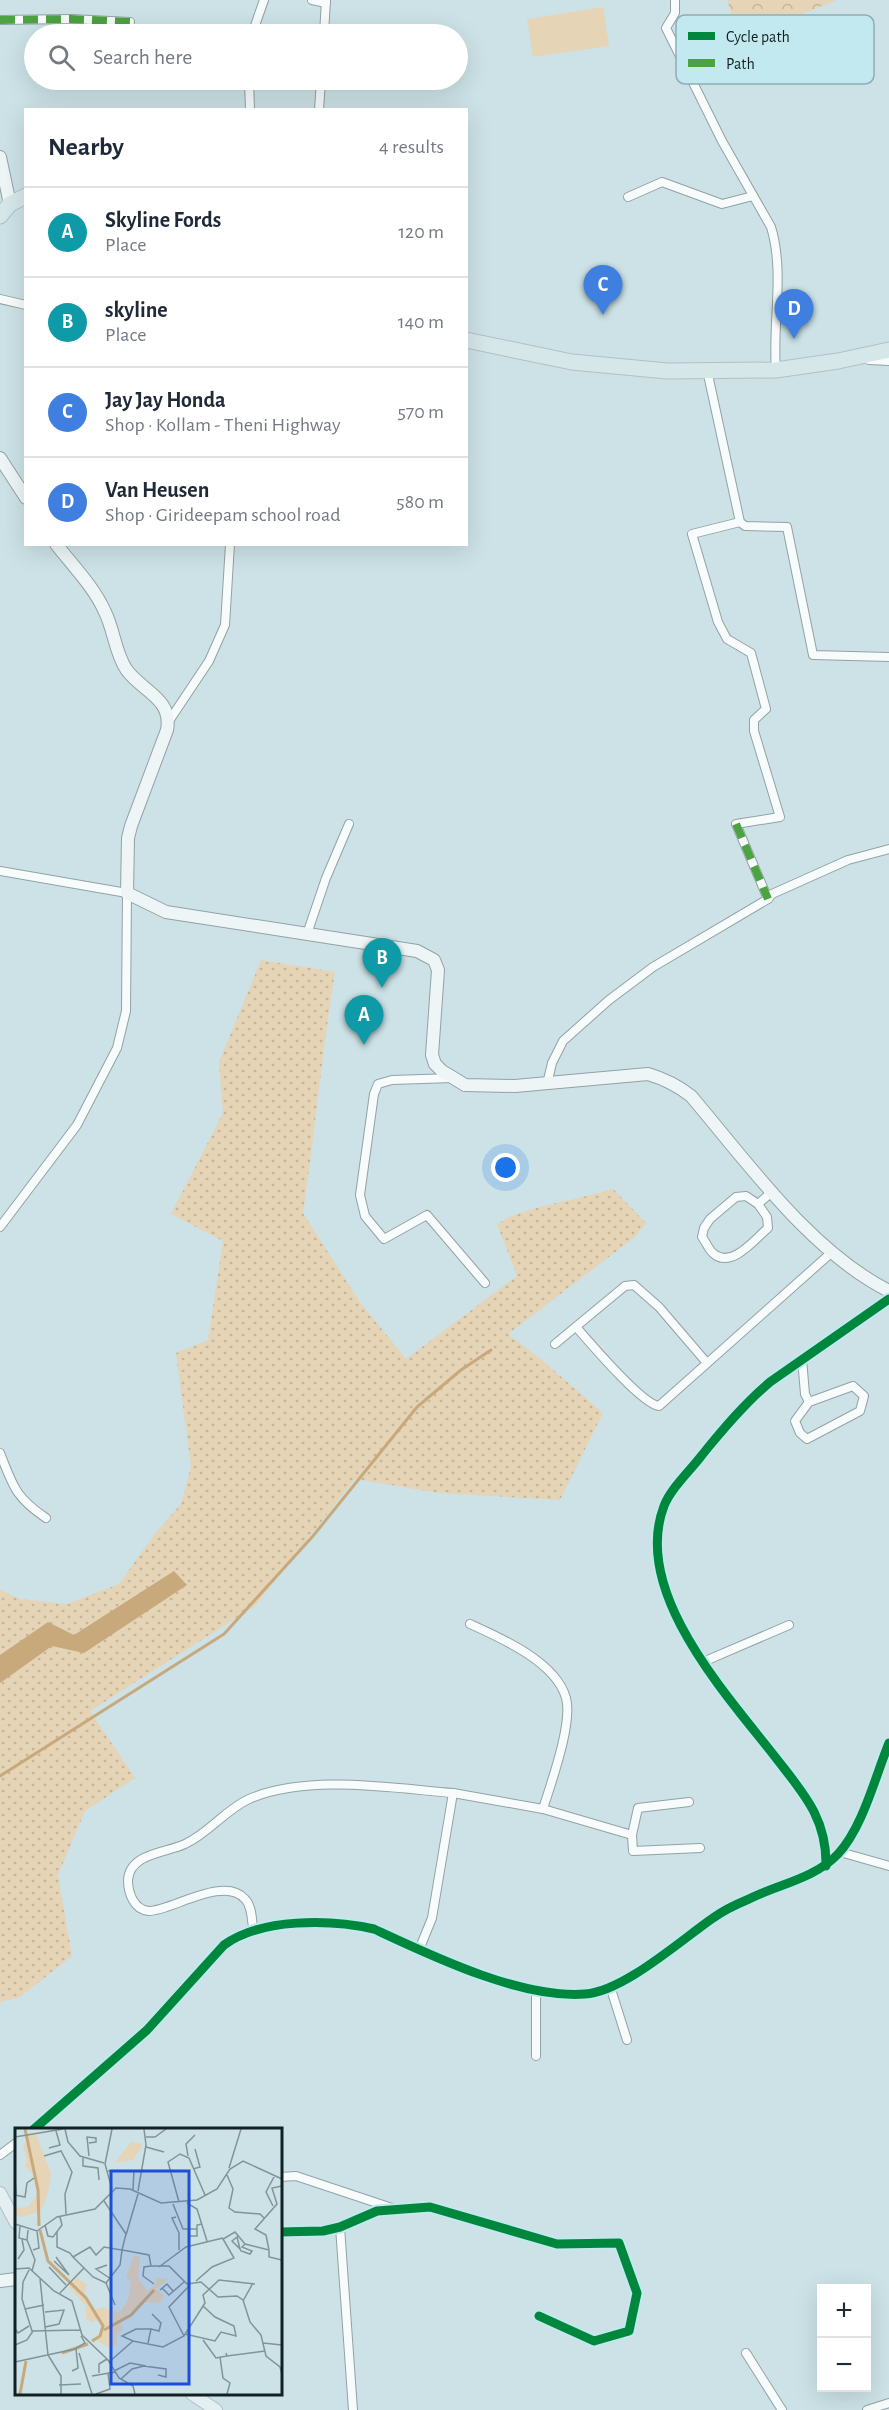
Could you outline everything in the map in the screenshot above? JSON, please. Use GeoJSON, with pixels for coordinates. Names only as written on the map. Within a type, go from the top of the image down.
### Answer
{"type":"FeatureCollection","features":[{"type":"Feature","properties":{"kind":"highway"},"geometry":{"type":"LineString","coordinates":[[0,216],[10,204],[24,197]]}},
{"type":"Feature","properties":{"kind":"highway"},"geometry":{"type":"LineString","coordinates":[[468,340],[599,366],[667,370],[776,370],[838,361],[889,350]]}},
{"type":"Feature","properties":{"kind":"main road"},"geometry":{"type":"LineString","coordinates":[[0,157],[10,204]]}},
{"type":"Feature","properties":{"kind":"main road"},"geometry":{"type":"LineString","coordinates":[[0,458],[24,495]]}},
{"type":"Feature","properties":{"kind":"main road"},"geometry":{"type":"LineString","coordinates":[[58,546],[100,600],[121,661],[127,671],[160,701],[167,711],[169,721],[162,747],[141,795],[128,838],[128,893],[166,912],[417,951],[434,960],[438,970],[432,1055],[435,1064],[465,1085],[515,1086],[648,1074],[679,1086],[691,1096],[773,1191],[831,1253],[862,1276],[889,1291]]}},
{"type":"Feature","properties":{"kind":"main road"},"geometry":{"type":"LineString","coordinates":[[0,2193],[15,2221]]}},
{"type":"Feature","properties":{"kind":"main road"},"geometry":{"type":"LineString","coordinates":[[0,2281],[15,2279]]}},
{"type":"Feature","properties":{"kind":"main road"},"geometry":{"type":"LineString","coordinates":[[196,2395],[216,2410]]}},
{"type":"Feature","properties":{"kind":"street"},"geometry":{"type":"LineString","coordinates":[[256,24],[264,0]]}},
{"type":"Feature","properties":{"kind":"street"},"geometry":{"type":"LineString","coordinates":[[312,0],[326,1],[325,24]]}},
{"type":"Feature","properties":{"kind":"street"},"geometry":{"type":"LineString","coordinates":[[675,0],[675,13],[666,28],[676,48]]}},
{"type":"Feature","properties":{"kind":"street"},"geometry":{"type":"LineString","coordinates":[[0,20],[71,19],[130,22]]}},
{"type":"Feature","properties":{"kind":"street"},"geometry":{"type":"LineString","coordinates":[[694,84],[771,227],[777,249],[776,370]]}},
{"type":"Feature","properties":{"kind":"street"},"geometry":{"type":"LineString","coordinates":[[249,90],[250,108]]}},
{"type":"Feature","properties":{"kind":"street"},"geometry":{"type":"LineString","coordinates":[[319,108],[320,90]]}},
{"type":"Feature","properties":{"kind":"street"},"geometry":{"type":"LineString","coordinates":[[628,197],[663,182],[722,204],[753,196]]}},
{"type":"Feature","properties":{"kind":"street"},"geometry":{"type":"LineString","coordinates":[[0,299],[24,305]]}},
{"type":"Feature","properties":{"kind":"street"},"geometry":{"type":"LineString","coordinates":[[838,361],[889,361]]}},
{"type":"Feature","properties":{"kind":"street"},"geometry":{"type":"LineString","coordinates":[[707,370],[740,522],[745,526],[787,527],[813,655],[889,657]]}},
{"type":"Feature","properties":{"kind":"street"},"geometry":{"type":"LineString","coordinates":[[740,522],[692,534],[718,622],[727,639],[751,653],[766,709],[754,720],[754,731],[780,818],[736,824],[768,899]]}},
{"type":"Feature","properties":{"kind":"street"},"geometry":{"type":"LineString","coordinates":[[169,721],[209,661],[225,625],[230,546]]}},
{"type":"Feature","properties":{"kind":"street"},"geometry":{"type":"LineString","coordinates":[[307,934],[326,878],[349,824]]}},
{"type":"Feature","properties":{"kind":"street"},"geometry":{"type":"LineString","coordinates":[[547,1084],[556,1052],[563,1041],[609,1000],[653,968],[768,899],[772,894],[848,860],[889,849]]}},
{"type":"Feature","properties":{"kind":"street"},"geometry":{"type":"LineString","coordinates":[[0,871],[128,893],[126,1011],[117,1048],[76,1125],[1,1224]]}},
{"type":"Feature","properties":{"kind":"street"},"geometry":{"type":"LineString","coordinates":[[453,1078],[392,1080],[378,1084],[374,1094],[360,1195],[365,1216],[384,1239],[427,1215],[485,1283]]}},
{"type":"Feature","properties":{"kind":"street"},"geometry":{"type":"LineString","coordinates":[[758,1204],[773,1191]]}},
{"type":"Feature","properties":{"kind":"street"},"geometry":{"type":"LineString","coordinates":[[746,1196],[758,1204],[767,1217],[768,1228],[734,1257],[722,1258],[713,1253],[702,1237],[704,1228],[710,1220],[736,1197],[746,1196]]}},
{"type":"Feature","properties":{"kind":"street"},"geometry":{"type":"LineString","coordinates":[[577,1328],[632,1386],[654,1405],[660,1406],[831,1253]]}},
{"type":"Feature","properties":{"kind":"street"},"geometry":{"type":"LineString","coordinates":[[555,1344],[625,1286],[634,1285],[659,1307],[707,1363]]}},
{"type":"Feature","properties":{"kind":"street"},"geometry":{"type":"LineString","coordinates":[[826,1866],[824,1836],[810,1803],[704,1662],[670,1600],[660,1570],[657,1536],[666,1501],[726,1425],[752,1397],[802,1359],[889,1299]]}},
{"type":"Feature","properties":{"kind":"street"},"geometry":{"type":"LineString","coordinates":[[802,1359],[809,1402]]}},
{"type":"Feature","properties":{"kind":"street"},"geometry":{"type":"LineString","coordinates":[[853,1386],[864,1396],[860,1411],[807,1439],[800,1433],[795,1421],[809,1402],[853,1386]]}},
{"type":"Feature","properties":{"kind":"street"},"geometry":{"type":"LineString","coordinates":[[0,1453],[14,1488],[26,1504],[45,1518]]}},
{"type":"Feature","properties":{"kind":"street"},"geometry":{"type":"LineString","coordinates":[[470,1624],[502,1638],[537,1661],[560,1684],[566,1698],[567,1718],[543,1809]]}},
{"type":"Feature","properties":{"kind":"street"},"geometry":{"type":"LineString","coordinates":[[704,1662],[789,1625]]}},
{"type":"Feature","properties":{"kind":"street"},"geometry":{"type":"LineString","coordinates":[[35,2128],[147,2030],[224,1945],[238,1935],[253,1929],[292,1924],[360,1926],[374,1929],[459,1967],[536,1989],[571,1995],[587,1994],[610,1986],[651,1963],[724,1911],[826,1866],[840,1852],[860,1817],[889,1743]]}},
{"type":"Feature","properties":{"kind":"street"},"geometry":{"type":"LineString","coordinates":[[253,1929],[252,1913],[246,1899],[236,1893],[218,1892],[193,1896],[149,1911],[138,1907],[131,1899],[128,1880],[132,1867],[140,1859],[186,1844],[248,1800],[279,1790],[341,1784],[453,1793],[543,1809],[632,1835]]}},
{"type":"Feature","properties":{"kind":"street"},"geometry":{"type":"LineString","coordinates":[[419,1950],[432,1918],[453,1793]]}},
{"type":"Feature","properties":{"kind":"street"},"geometry":{"type":"LineString","coordinates":[[689,1803],[638,1808],[632,1835],[633,1851],[700,1848]]}},
{"type":"Feature","properties":{"kind":"street"},"geometry":{"type":"LineString","coordinates":[[840,1852],[889,1866]]}},
{"type":"Feature","properties":{"kind":"street"},"geometry":{"type":"LineString","coordinates":[[610,1986],[627,2040]]}},
{"type":"Feature","properties":{"kind":"street"},"geometry":{"type":"LineString","coordinates":[[536,1989],[536,2056]]}},
{"type":"Feature","properties":{"kind":"street"},"geometry":{"type":"LineString","coordinates":[[0,2155],[15,2144]]}},
{"type":"Feature","properties":{"kind":"street"},"geometry":{"type":"LineString","coordinates":[[282,2177],[296,2176],[397,2209]]}},
{"type":"Feature","properties":{"kind":"street"},"geometry":{"type":"LineString","coordinates":[[282,2232],[323,2230],[340,2227],[377,2211],[430,2207],[557,2244],[619,2243],[637,2293],[629,2331],[594,2341],[539,2316]]}},
{"type":"Feature","properties":{"kind":"street"},"geometry":{"type":"LineString","coordinates":[[340,2227],[353,2410]]}},
{"type":"Feature","properties":{"kind":"street"},"geometry":{"type":"LineString","coordinates":[[746,2353],[782,2410]]}},
{"type":"Feature","properties":{"kind":"street"},"geometry":{"type":"LineString","coordinates":[[867,2410],[889,2403]]}},
{"type":"Feature","properties":{"kind":"green space"},"geometry":{"type":"Polygon","coordinates":[[[727,0],[837,0],[800,15],[732,15],[727,0]]]}},
{"type":"Feature","properties":{"kind":"green space"},"geometry":{"type":"Polygon","coordinates":[[[603,7],[609,46],[533,57],[527,19],[603,7]]]}},
{"type":"Feature","properties":{"kind":"green space"},"geometry":{"type":"Polygon","coordinates":[[[261,960],[335,972],[303,1213],[359,1301],[406,1359],[517,1276],[497,1224],[522,1212],[613,1189],[646,1223],[635,1237],[508,1334],[603,1413],[560,1500],[439,1493],[355,1479],[255,1606],[90,1711],[135,1778],[85,1811],[58,1875],[72,1956],[20,1997],[0,2002],[0,1590],[20,1599],[67,1604],[119,1584],[154,1535],[181,1504],[191,1467],[176,1353],[208,1340],[223,1241],[171,1214],[223,1113],[219,1062],[261,960]]]}},
{"type":"Feature","properties":{"kind":"shaded area"},"geometry":{"type":"Polygon","coordinates":[[[174,1571],[187,1585],[84,1653],[52,1646],[0,1683],[0,1655],[48,1622],[74,1635],[174,1571]]]}},
{"type":"Feature","properties":{"kind":"waterway"},"geometry":{"type":"LineString","coordinates":[[0,1776],[224,1634],[313,1536],[417,1407],[461,1370],[491,1350]]}},
{"type":"Feature","properties":{"kind":"marked path"},"geometry":{"type":"LineString","coordinates":[[0,20],[71,19],[130,22]]}},
{"type":"Feature","properties":{"kind":"marked path"},"geometry":{"type":"LineString","coordinates":[[736,824],[768,899]]}},
{"type":"Feature","properties":{"kind":"cycle path"},"geometry":{"type":"LineString","coordinates":[[826,1866],[822,1834],[812,1807],[710,1673],[689,1641],[672,1607],[661,1573],[657,1539],[664,1506],[671,1493],[760,1390],[889,1299]]}},
{"type":"Feature","properties":{"kind":"cycle path"},"geometry":{"type":"LineString","coordinates":[[35,2128],[147,2030],[224,1945],[239,1936],[276,1925],[337,1923],[374,1929],[477,1974],[533,1990],[560,1994],[585,1994],[617,1984],[634,1975],[722,1912],[807,1875],[829,1862],[847,1843],[855,1830],[889,1743]]}},
{"type":"Feature","properties":{"kind":"cycle path"},"geometry":{"type":"LineString","coordinates":[[282,2232],[323,2231],[340,2227],[377,2211],[430,2207],[557,2244],[619,2243],[637,2293],[629,2331],[594,2341],[539,2316]]}},
{"type":"Feature","properties":{"kind":"place","name":"Jay Jay Honda"},"geometry":{"type":"Point","coordinates":[603,315]}},
{"type":"Feature","properties":{"kind":"place","name":"Van Heusen"},"geometry":{"type":"Point","coordinates":[794,339]}},
{"type":"Feature","properties":{"kind":"place","name":"skyline"},"geometry":{"type":"Point","coordinates":[382,988]}},
{"type":"Feature","properties":{"kind":"place","name":"Skyline Fords"},"geometry":{"type":"Point","coordinates":[364,1045]}}]}
